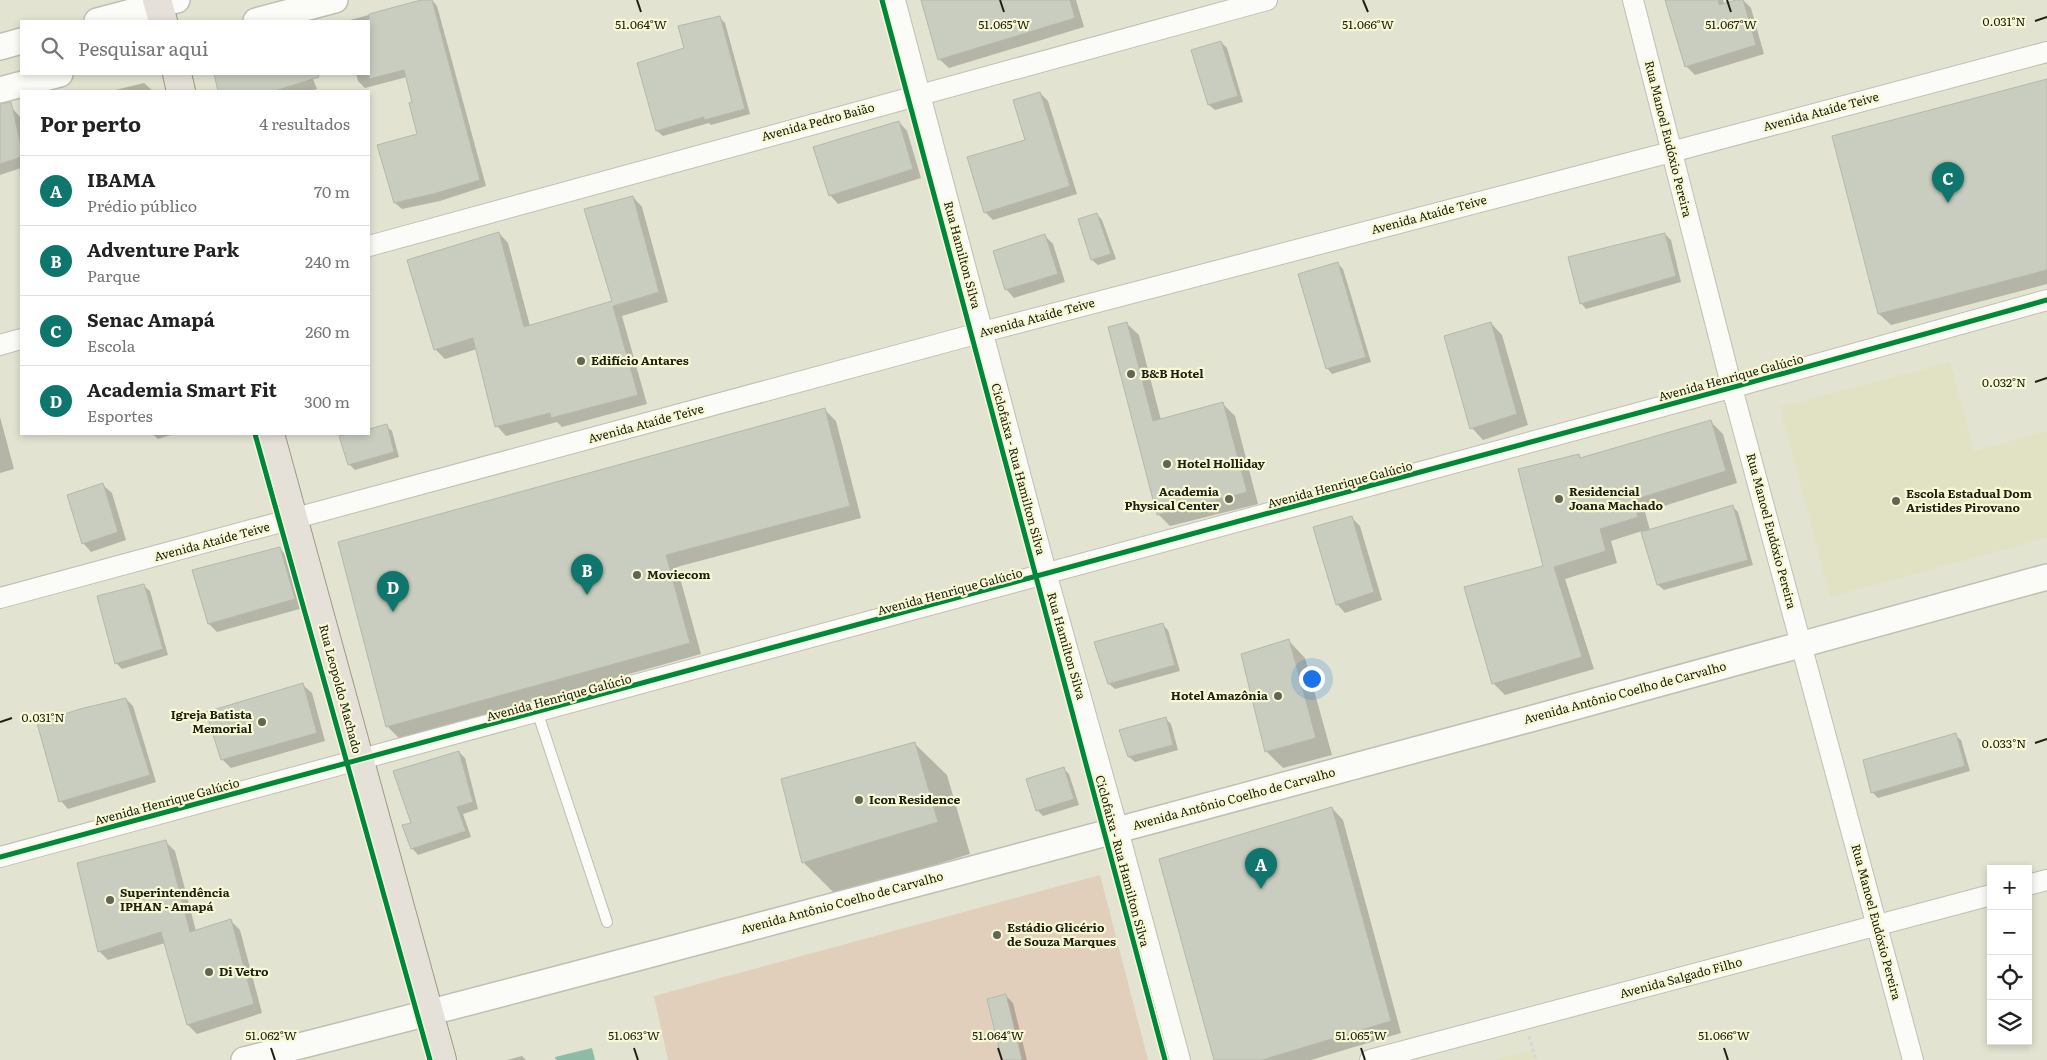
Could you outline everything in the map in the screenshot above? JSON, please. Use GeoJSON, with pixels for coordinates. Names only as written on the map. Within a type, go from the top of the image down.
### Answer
{"type":"FeatureCollection","features":[{"type":"Feature","properties":{"kind":"main road"},"geometry":{"type":"LineString","coordinates":[[177,75],[181,90]]}},
{"type":"Feature","properties":{"kind":"main road","name":"Rua Leopoldo Machado"},"geometry":{"type":"LineString","coordinates":[[270,435],[442,1060]]}},
{"type":"Feature","properties":{"kind":"street"},"geometry":{"type":"LineString","coordinates":[[260,20],[335,0]]}},
{"type":"Feature","properties":{"kind":"street","name":"Rua Hamilton Silva"},"geometry":{"type":"LineString","coordinates":[[895,0],[1047,576],[1180,1060]]}},
{"type":"Feature","properties":{"kind":"street","name":"Avenida Pedro Baião"},"geometry":{"type":"LineString","coordinates":[[370,246],[1267,0]]}},
{"type":"Feature","properties":{"kind":"street","name":"Rua Manoel Eudóxio Pereira"},"geometry":{"type":"LineString","coordinates":[[1633,0],[1732,388],[1913,1060]]}},
{"type":"Feature","properties":{"kind":"street"},"geometry":{"type":"LineString","coordinates":[[102,20],[164,7]]}},
{"type":"Feature","properties":{"kind":"street"},"geometry":{"type":"LineString","coordinates":[[0,47],[20,41]]}},
{"type":"Feature","properties":{"kind":"street","name":"Avenida Ataíde Teive"},"geometry":{"type":"LineString","coordinates":[[0,598],[294,520],[983,332],[2047,52]]}},
{"type":"Feature","properties":{"kind":"street"},"geometry":{"type":"LineString","coordinates":[[0,90],[56,75]]}},
{"type":"Feature","properties":{"kind":"street","name":"Avenida Henrique Galúcio"},"geometry":{"type":"LineString","coordinates":[[0,857],[1047,576],[2047,300]]}},
{"type":"Feature","properties":{"kind":"street"},"geometry":{"type":"LineString","coordinates":[[0,345],[20,339]]}},
{"type":"Feature","properties":{"kind":"street","name":"Avenida Antônio Coelho de Carvalho"},"geometry":{"type":"LineString","coordinates":[[244,1060],[429,1014],[1118,830],[2047,577]]}},
{"type":"Feature","properties":{"kind":"street"},"geometry":{"type":"LineString","coordinates":[[2032,884],[2047,880]]}},
{"type":"Feature","properties":{"kind":"street","name":"Avenida Salgado Filho"},"geometry":{"type":"LineString","coordinates":[[1370,1060],[1987,896]]}},
{"type":"Feature","properties":{"kind":"lane"},"geometry":{"type":"LineString","coordinates":[[538,714],[606,922]]}},
{"type":"Feature","properties":{"kind":"shaded area","name":"Escola Estadual Dom Aristides Pirovano"},"geometry":{"type":"Polygon","coordinates":[[[1950,362],[1974,451],[2047,431],[2047,538],[1830,597],[1780,407],[1950,362]]]}},
{"type":"Feature","properties":{"kind":"shaded area","name":"Estádio Glicério de Souza Marques"},"geometry":{"type":"Polygon","coordinates":[[[1100,875],[1148,1060],[668,1060],[654,996],[1100,875]]]}},
{"type":"Feature","properties":{"kind":"shaded area"},"geometry":{"type":"Polygon","coordinates":[[[592,1048],[595,1060],[556,1060],[555,1057],[592,1048]]]}},
{"type":"Feature","properties":{"kind":"shaded area"},"geometry":{"type":"Polygon","coordinates":[[[1533,1050],[1535,1060],[1495,1060],[1533,1050]]]}},
{"type":"Feature","properties":{"kind":"building"},"geometry":{"type":"Polygon","coordinates":[[[421,0],[432,0],[480,180],[394,203],[377,145],[417,134],[409,103],[412,102],[404,70],[369,79],[369,14],[421,0]]]}},
{"type":"Feature","properties":{"kind":"building"},"geometry":{"type":"Polygon","coordinates":[[[921,0],[1070,0],[1075,18],[938,60],[921,0]]]}},
{"type":"Feature","properties":{"kind":"building"},"geometry":{"type":"Polygon","coordinates":[[[1665,0],[1718,0],[1719,5],[1743,0],[1756,45],[1685,67],[1665,0]]]}},
{"type":"Feature","properties":{"kind":"building"},"geometry":{"type":"Polygon","coordinates":[[[720,16],[745,109],[704,120],[704,117],[656,131],[637,63],[684,48],[678,26],[720,16]]]}},
{"type":"Feature","properties":{"kind":"building"},"geometry":{"type":"Polygon","coordinates":[[[1221,41],[1238,96],[1208,105],[1191,50],[1221,41]]]}},
{"type":"Feature","properties":{"kind":"building"},"geometry":{"type":"Polygon","coordinates":[[[214,75],[318,75],[319,77],[278,90],[218,90],[214,75]]]}},
{"type":"Feature","properties":{"kind":"building"},"geometry":{"type":"Polygon","coordinates":[[[2047,79],[2047,270],[1878,314],[1832,136],[2047,79]]]}},
{"type":"Feature","properties":{"kind":"building"},"geometry":{"type":"Polygon","coordinates":[[[1040,92],[1070,186],[984,213],[967,157],[1025,140],[1013,100],[1040,92]]]}},
{"type":"Feature","properties":{"kind":"building"},"geometry":{"type":"Polygon","coordinates":[[[11,102],[20,141],[20,157],[0,164],[0,104],[11,102]]]}},
{"type":"Feature","properties":{"kind":"building"},"geometry":{"type":"Polygon","coordinates":[[[899,121],[913,169],[829,196],[813,147],[899,121]]]}},
{"type":"Feature","properties":{"kind":"building"},"geometry":{"type":"Polygon","coordinates":[[[633,196],[659,292],[613,306],[638,395],[551,418],[550,413],[495,427],[473,338],[434,350],[407,260],[499,232],[524,327],[612,301],[584,209],[633,196]]]}},
{"type":"Feature","properties":{"kind":"building"},"geometry":{"type":"Polygon","coordinates":[[[1097,213],[1111,254],[1091,260],[1078,219],[1097,213]]]}},
{"type":"Feature","properties":{"kind":"building"},"geometry":{"type":"Polygon","coordinates":[[[1665,233],[1676,276],[1580,304],[1568,257],[1665,233]]]}},
{"type":"Feature","properties":{"kind":"building"},"geometry":{"type":"Polygon","coordinates":[[[1045,234],[1058,274],[1005,290],[993,251],[1045,234]]]}},
{"type":"Feature","properties":{"kind":"building"},"geometry":{"type":"Polygon","coordinates":[[[1338,262],[1366,357],[1326,369],[1298,274],[1338,262]]]}},
{"type":"Feature","properties":{"kind":"building"},"geometry":{"type":"Polygon","coordinates":[[[1127,322],[1153,421],[1223,402],[1247,492],[1157,515],[1108,327],[1127,322]]]}},
{"type":"Feature","properties":{"kind":"building"},"geometry":{"type":"Polygon","coordinates":[[[1491,322],[1517,414],[1470,429],[1444,336],[1491,322]]]}},
{"type":"Feature","properties":{"kind":"building"},"geometry":{"type":"Polygon","coordinates":[[[825,408],[850,506],[666,555],[690,643],[386,727],[338,542],[825,408]]]}},
{"type":"Feature","properties":{"kind":"building"},"geometry":{"type":"Polygon","coordinates":[[[1711,420],[1726,471],[1633,500],[1638,517],[1600,529],[1606,551],[1554,567],[1582,657],[1492,684],[1464,587],[1543,566],[1518,469],[1579,454],[1580,458],[1711,420]]]}},
{"type":"Feature","properties":{"kind":"building"},"geometry":{"type":"Polygon","coordinates":[[[387,424],[394,452],[348,465],[339,436],[370,435],[370,429],[387,424]]]}},
{"type":"Feature","properties":{"kind":"building"},"geometry":{"type":"Polygon","coordinates":[[[103,483],[118,532],[82,544],[67,495],[103,483]]]}},
{"type":"Feature","properties":{"kind":"building"},"geometry":{"type":"Polygon","coordinates":[[[1733,505],[1748,560],[1657,585],[1641,532],[1733,505]]]}},
{"type":"Feature","properties":{"kind":"building"},"geometry":{"type":"Polygon","coordinates":[[[1352,516],[1374,592],[1336,605],[1313,527],[1352,516]]]}},
{"type":"Feature","properties":{"kind":"building"},"geometry":{"type":"Polygon","coordinates":[[[280,547],[295,599],[208,624],[192,570],[280,547]]]}},
{"type":"Feature","properties":{"kind":"building"},"geometry":{"type":"Polygon","coordinates":[[[144,584],[163,649],[115,664],[97,596],[144,584]]]}},
{"type":"Feature","properties":{"kind":"building"},"geometry":{"type":"Polygon","coordinates":[[[1163,623],[1175,665],[1108,684],[1094,642],[1163,623]]]}},
{"type":"Feature","properties":{"kind":"building","name":"Hotel Amazônia"},"geometry":{"type":"Polygon","coordinates":[[[1289,639],[1316,738],[1265,752],[1241,654],[1289,639]]]}},
{"type":"Feature","properties":{"kind":"building","name":"Igreja Batista Memorial"},"geometry":{"type":"Polygon","coordinates":[[[303,683],[317,733],[221,760],[206,712],[303,683]]]}},
{"type":"Feature","properties":{"kind":"building"},"geometry":{"type":"Polygon","coordinates":[[[126,698],[150,775],[59,802],[37,723],[80,709],[126,698]]]}},
{"type":"Feature","properties":{"kind":"building"},"geometry":{"type":"Polygon","coordinates":[[[1166,717],[1173,745],[1128,757],[1119,730],[1166,717]]]}},
{"type":"Feature","properties":{"kind":"building"},"geometry":{"type":"Polygon","coordinates":[[[1956,733],[1965,766],[1871,793],[1863,760],[1956,733]]]}},
{"type":"Feature","properties":{"kind":"building","name":"Icon Residence"},"geometry":{"type":"Polygon","coordinates":[[[915,742],[938,822],[802,863],[781,779],[915,742]]]}},
{"type":"Feature","properties":{"kind":"building"},"geometry":{"type":"Polygon","coordinates":[[[459,751],[473,802],[457,807],[466,831],[411,849],[402,825],[411,823],[393,771],[459,751]]]}},
{"type":"Feature","properties":{"kind":"building"},"geometry":{"type":"Polygon","coordinates":[[[1064,767],[1074,799],[1036,811],[1026,779],[1064,767]]]}},
{"type":"Feature","properties":{"kind":"building"},"geometry":{"type":"Polygon","coordinates":[[[1332,807],[1391,1021],[1262,1060],[1214,1060],[1159,859],[1332,807]]]}},
{"type":"Feature","properties":{"kind":"building"},"geometry":{"type":"Polygon","coordinates":[[[166,840],[190,932],[231,919],[254,1004],[187,1025],[161,932],[98,952],[77,863],[166,840]]]}},
{"type":"Feature","properties":{"kind":"building"},"geometry":{"type":"Polygon","coordinates":[[[1006,994],[1022,1060],[1002,1060],[987,999],[1006,994]]]}},
{"type":"Feature","properties":{"kind":"cycle path","name":"Ciclofaixa - Rua Hamilton Silva"},"geometry":{"type":"LineString","coordinates":[[882,0],[1165,1060]]}},
{"type":"Feature","properties":{"kind":"cycle path"},"geometry":{"type":"LineString","coordinates":[[0,857],[1025,582],[2047,300]]}},
{"type":"Feature","properties":{"kind":"cycle path"},"geometry":{"type":"LineString","coordinates":[[255,435],[430,1060]]}},
{"type":"Feature","properties":{"kind":"place","name":"Senac Amapá"},"geometry":{"type":"Point","coordinates":[1948,203]}},
{"type":"Feature","properties":{"kind":"place","name":"Edifício Antares"},"geometry":{"type":"Point","coordinates":[581,361]}},
{"type":"Feature","properties":{"kind":"place","name":"B&B Hotel"},"geometry":{"type":"Point","coordinates":[1131,374]}},
{"type":"Feature","properties":{"kind":"place","name":"Hotel Holliday"},"geometry":{"type":"Point","coordinates":[1167,464]}},
{"type":"Feature","properties":{"kind":"place","name":"Academia Physical Center"},"geometry":{"type":"Point","coordinates":[1229,499]}},
{"type":"Feature","properties":{"kind":"place","name":"Residencial Joana Machado"},"geometry":{"type":"Point","coordinates":[1559,499]}},
{"type":"Feature","properties":{"kind":"place","name":"Escola Estadual Dom Aristides Pirovano"},"geometry":{"type":"Point","coordinates":[1896,501]}},
{"type":"Feature","properties":{"kind":"place","name":"Moviecom"},"geometry":{"type":"Point","coordinates":[637,575]}},
{"type":"Feature","properties":{"kind":"place","name":"Adventure Park"},"geometry":{"type":"Point","coordinates":[587,595]}},
{"type":"Feature","properties":{"kind":"place","name":"Academia Smart Fit"},"geometry":{"type":"Point","coordinates":[393,612]}},
{"type":"Feature","properties":{"kind":"place","name":"Hotel Amazônia"},"geometry":{"type":"Point","coordinates":[1278,696]}},
{"type":"Feature","properties":{"kind":"place","name":"Igreja Batista Memorial"},"geometry":{"type":"Point","coordinates":[262,722]}},
{"type":"Feature","properties":{"kind":"place","name":"Icon Residence"},"geometry":{"type":"Point","coordinates":[859,800]}},
{"type":"Feature","properties":{"kind":"place","name":"IBAMA"},"geometry":{"type":"Point","coordinates":[1261,889]}},
{"type":"Feature","properties":{"kind":"place","name":"Superintendência IPHAN - Amapá"},"geometry":{"type":"Point","coordinates":[110,900]}},
{"type":"Feature","properties":{"kind":"place","name":"Estádio Glicério de Souza Marques"},"geometry":{"type":"Point","coordinates":[997,935]}},
{"type":"Feature","properties":{"kind":"place","name":"Di Vetro"},"geometry":{"type":"Point","coordinates":[209,972]}}]}
